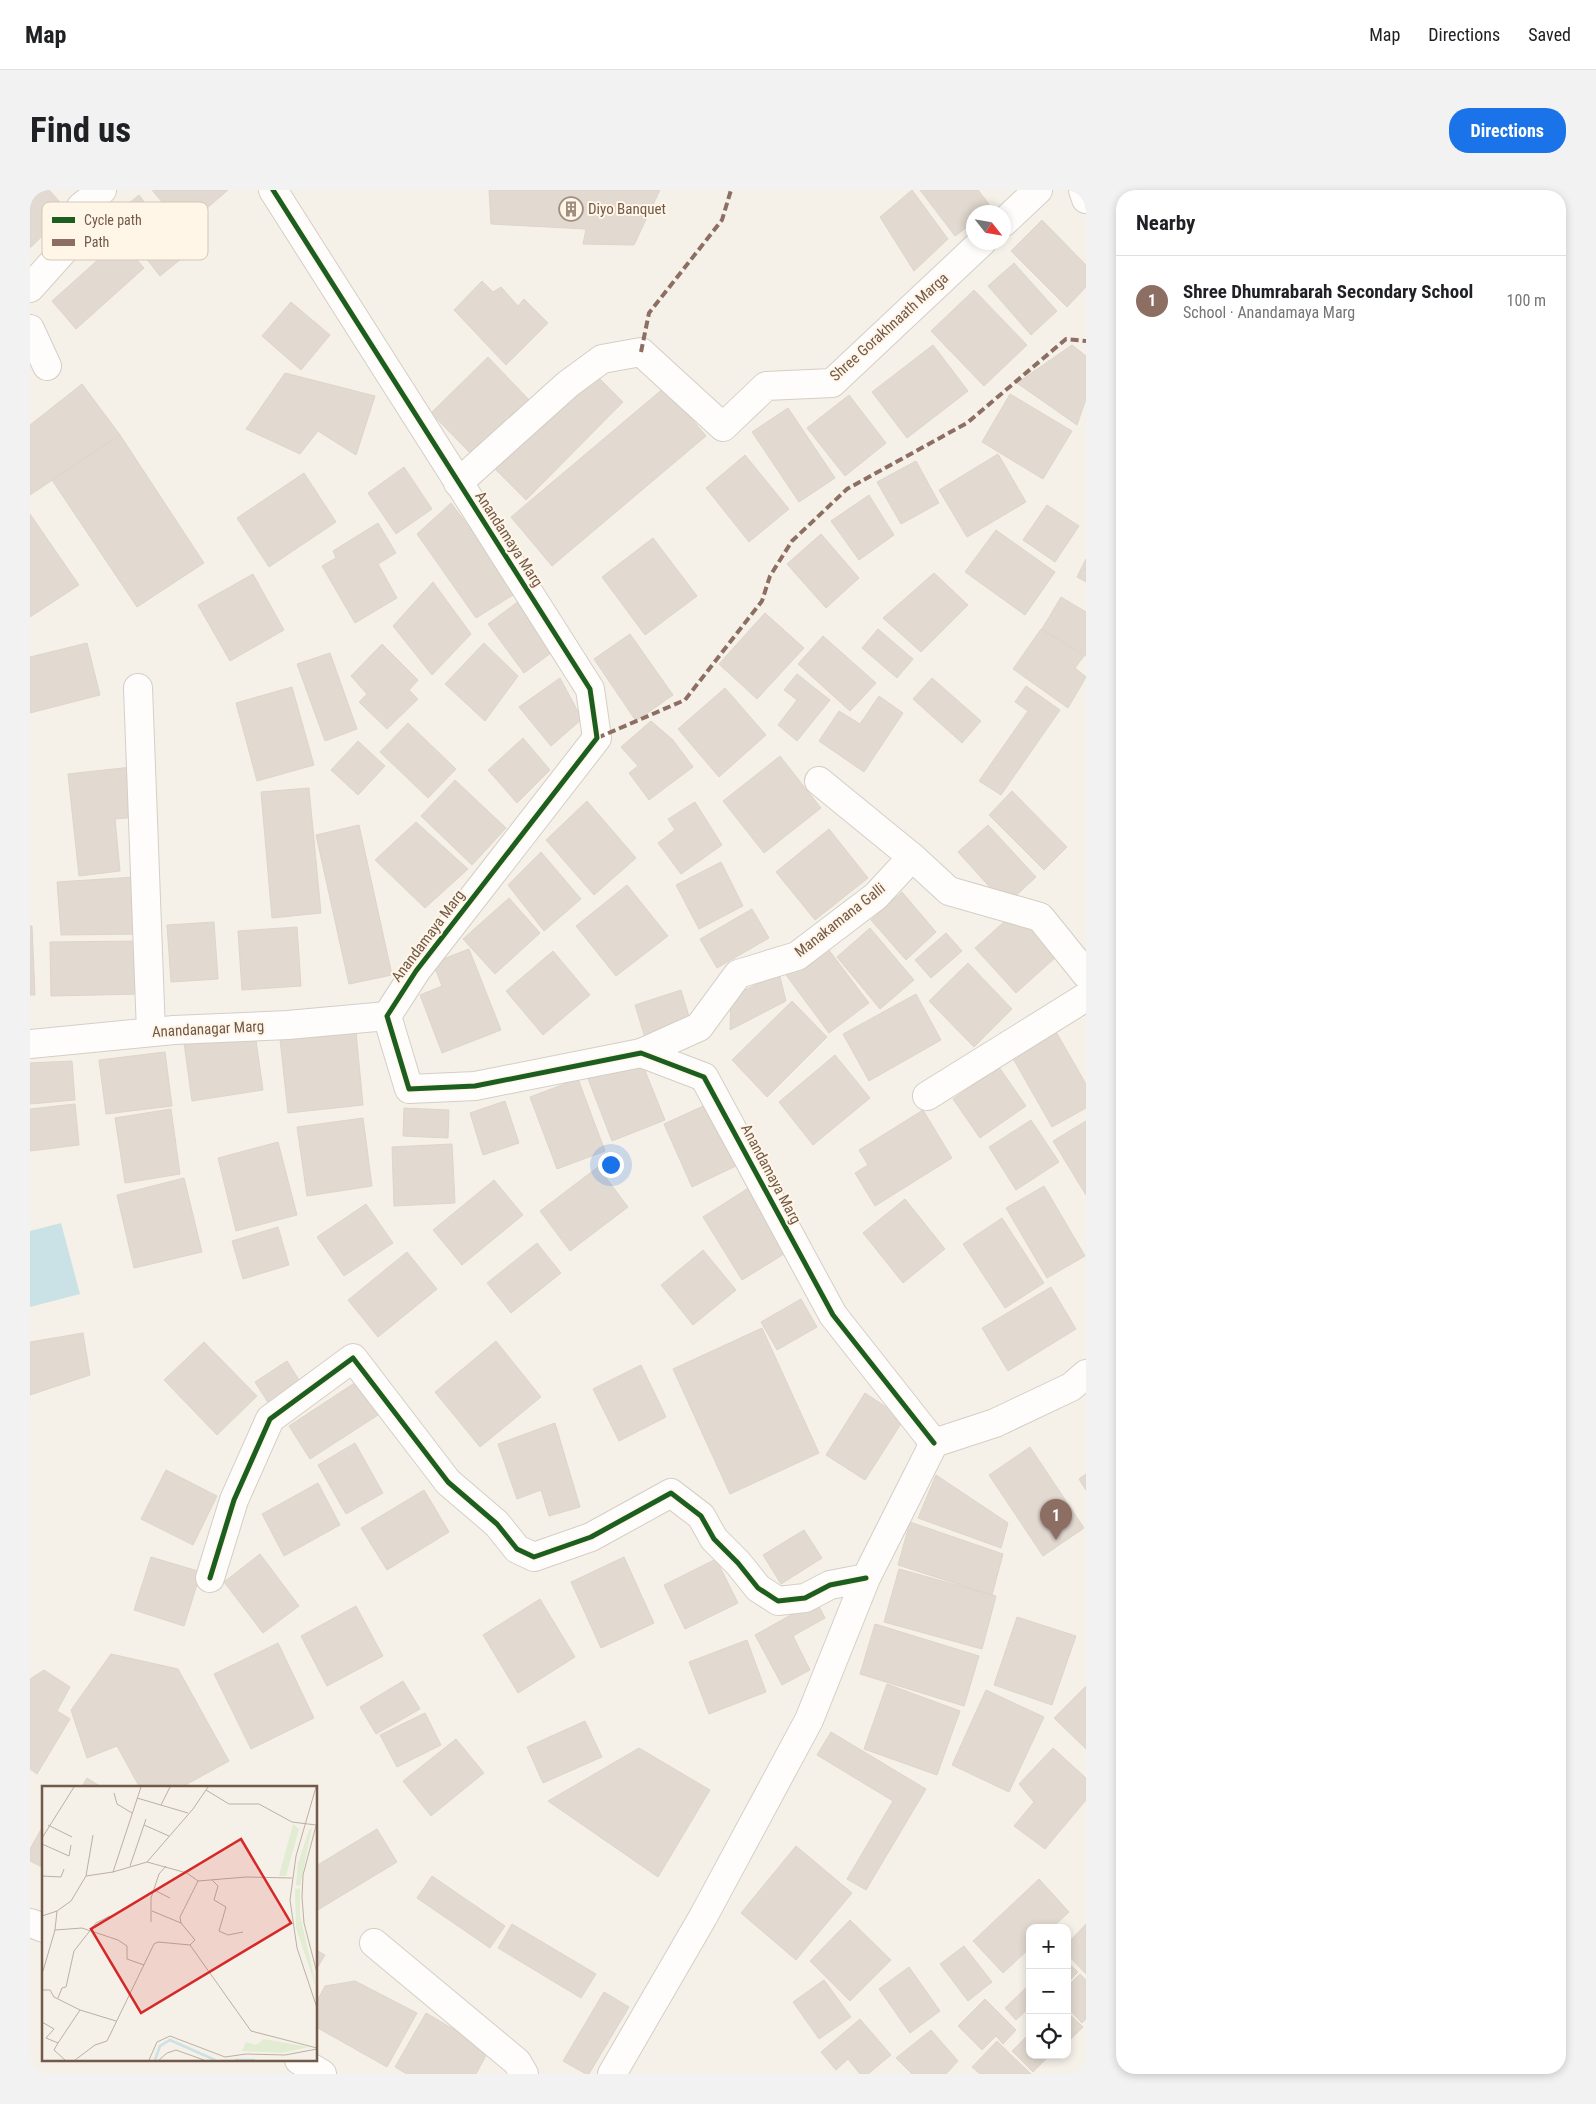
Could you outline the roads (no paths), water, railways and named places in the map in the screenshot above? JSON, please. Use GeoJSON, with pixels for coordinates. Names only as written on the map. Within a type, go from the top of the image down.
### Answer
{"type":"FeatureCollection","features":[{"type":"Feature","properties":{"kind":"street"},"geometry":{"type":"LineString","coordinates":[[88,202],[102,190]]}},
{"type":"Feature","properties":{"kind":"street","name":"Anandamaya Marg"},"geometry":{"type":"LineString","coordinates":[[274,190],[590,689],[597,738],[416,971],[386,1016]]}},
{"type":"Feature","properties":{"kind":"street"},"geometry":{"type":"LineString","coordinates":[[1011,215],[1038,190]]}},
{"type":"Feature","properties":{"kind":"street"},"geometry":{"type":"LineString","coordinates":[[1083,190],[1086,199]]}},
{"type":"Feature","properties":{"kind":"street","name":"Shree Gorakhnaath Marga"},"geometry":{"type":"LineString","coordinates":[[458,483],[568,384],[602,359],[641,352],[723,427],[766,386],[832,383],[973,250]]}},
{"type":"Feature","properties":{"kind":"street"},"geometry":{"type":"LineString","coordinates":[[30,288],[55,260]]}},
{"type":"Feature","properties":{"kind":"street"},"geometry":{"type":"LineString","coordinates":[[30,329],[48,366]]}},
{"type":"Feature","properties":{"kind":"street"},"geometry":{"type":"LineString","coordinates":[[138,688],[151,1032]]}},
{"type":"Feature","properties":{"kind":"street"},"geometry":{"type":"LineString","coordinates":[[819,782],[912,857],[949,890],[1040,917],[1086,974]]}},
{"type":"Feature","properties":{"kind":"street","name":"Manakamana Galli"},"geometry":{"type":"LineString","coordinates":[[641,1052],[699,1027],[738,974],[797,956],[876,896],[912,857]]}},
{"type":"Feature","properties":{"kind":"street"},"geometry":{"type":"LineString","coordinates":[[927,1096],[1086,997]]}},
{"type":"Feature","properties":{"kind":"street"},"geometry":{"type":"LineString","coordinates":[[386,1016],[409,1089],[475,1086],[641,1052]]}},
{"type":"Feature","properties":{"kind":"street","name":"Anandanagar Marg"},"geometry":{"type":"LineString","coordinates":[[30,1044],[151,1032],[288,1025],[386,1016]]}},
{"type":"Feature","properties":{"kind":"street","name":"Anandamaya Marg"},"geometry":{"type":"LineString","coordinates":[[641,1052],[704,1077],[833,1315],[934,1443]]}},
{"type":"Feature","properties":{"kind":"street"},"geometry":{"type":"LineString","coordinates":[[210,1578],[234,1500],[270,1419],[353,1358],[448,1482],[497,1524],[518,1549],[534,1557],[590,1537],[671,1492],[701,1516],[714,1539],[738,1563],[758,1588],[778,1601],[804,1598],[830,1586],[866,1578]]}},
{"type":"Feature","properties":{"kind":"street"},"geometry":{"type":"LineString","coordinates":[[612,2074],[703,1917],[809,1720],[866,1578],[934,1443],[995,1423],[1071,1387],[1086,1374]]}},
{"type":"Feature","properties":{"kind":"street"},"geometry":{"type":"LineString","coordinates":[[30,1923],[42,1927]]}},
{"type":"Feature","properties":{"kind":"street"},"geometry":{"type":"LineString","coordinates":[[374,1943],[517,2062],[524,2074]]}},
{"type":"Feature","properties":{"kind":"street"},"geometry":{"type":"LineString","coordinates":[[302,2062],[322,2074]]}},
{"type":"Feature","properties":{"kind":"water"},"geometry":{"type":"Polygon","coordinates":[[[61,1223],[80,1294],[30,1307],[30,1231],[61,1223]]]}},
{"type":"Feature","properties":{"kind":"place","name":"Diyo Banquet"},"geometry":{"type":"Point","coordinates":[571,209]}},
{"type":"Feature","properties":{"kind":"place","name":"Shree Dhumrabarah Secondary School"},"geometry":{"type":"Point","coordinates":[1056,1540]}}]}
